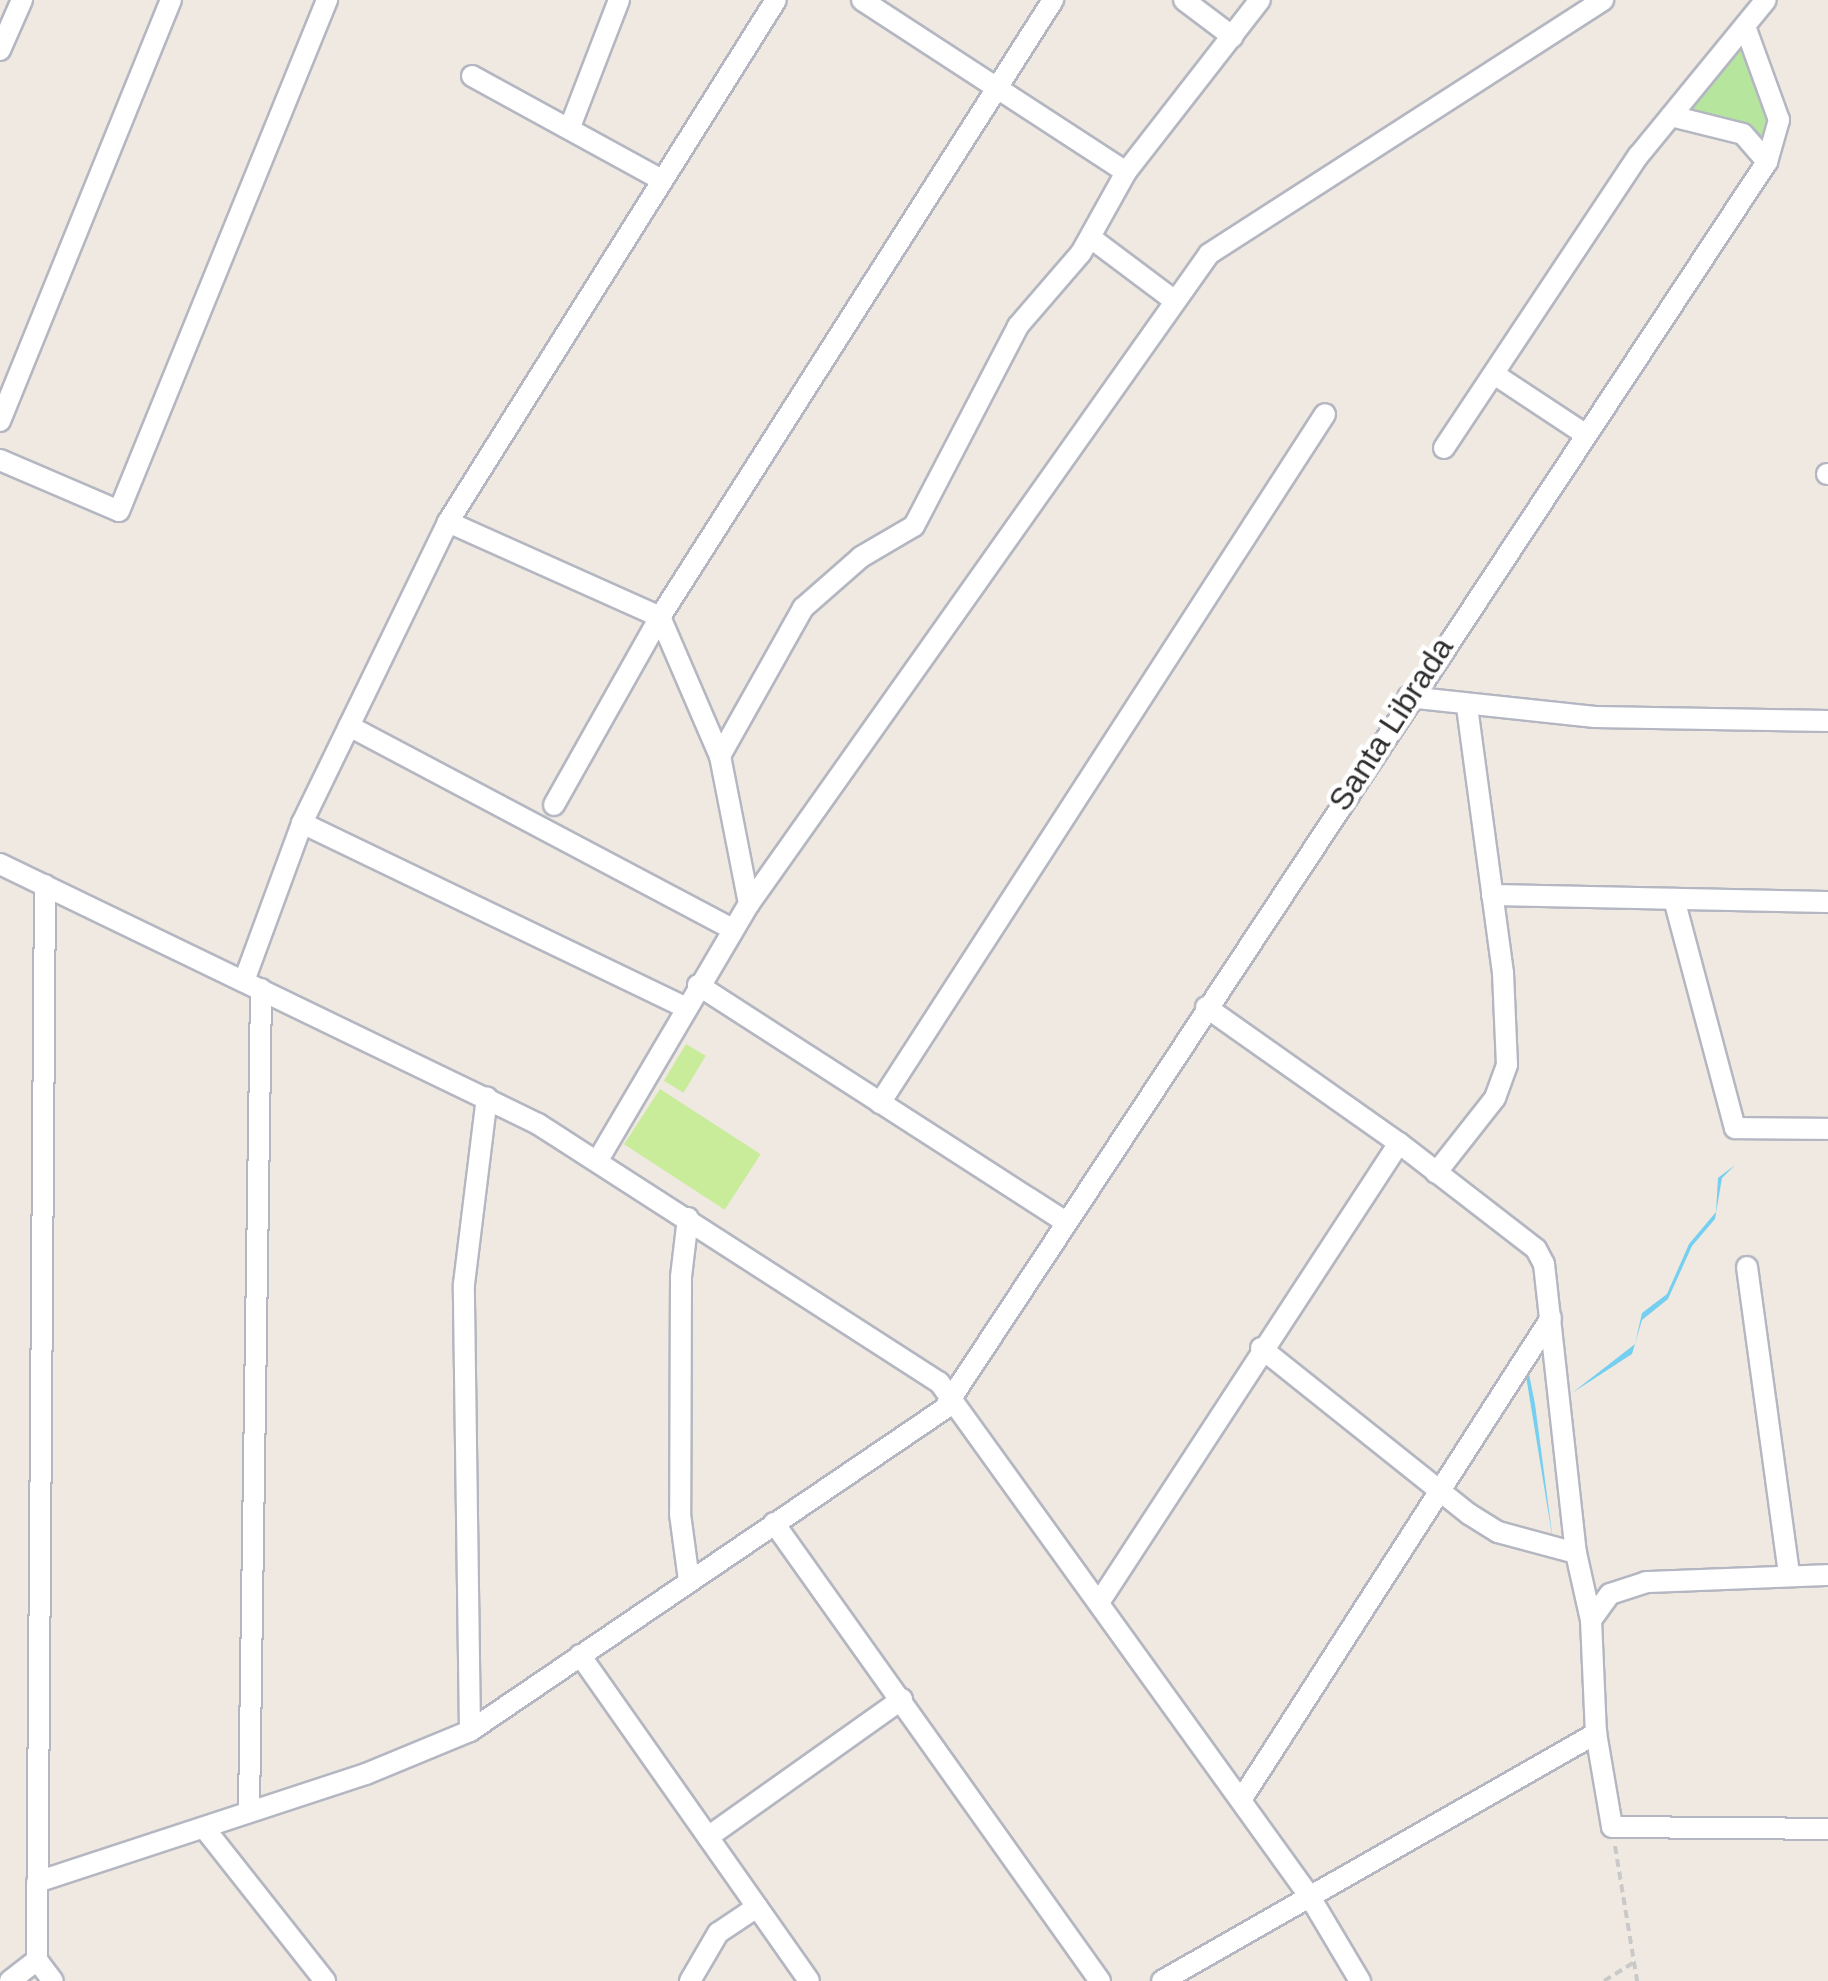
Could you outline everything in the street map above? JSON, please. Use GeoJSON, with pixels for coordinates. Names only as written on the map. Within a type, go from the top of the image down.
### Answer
{"type":"FeatureCollection","features":[{"type":"Feature","properties":{"kind":"street"},"geometry":{"type":"LineString","coordinates":[[0,50],[22,0]]}},
{"type":"Feature","properties":{"kind":"street"},"geometry":{"type":"LineString","coordinates":[[0,421],[171,0]]}},
{"type":"Feature","properties":{"kind":"street"},"geometry":{"type":"LineString","coordinates":[[0,460],[119,511],[327,0]]}},
{"type":"Feature","properties":{"kind":"street"},"geometry":{"type":"LineString","coordinates":[[570,127],[619,0]]}},
{"type":"Feature","properties":{"kind":"street"},"geometry":{"type":"LineString","coordinates":[[249,1810],[252,985],[302,823],[448,522],[776,0]]}},
{"type":"Feature","properties":{"kind":"street"},"geometry":{"type":"LineString","coordinates":[[862,0],[1126,172]]}},
{"type":"Feature","properties":{"kind":"street"},"geometry":{"type":"LineString","coordinates":[[554,805],[660,618],[1053,0]]}},
{"type":"Feature","properties":{"kind":"street"},"geometry":{"type":"LineString","coordinates":[[1184,0],[1233,36]]}},
{"type":"Feature","properties":{"kind":"street"},"geometry":{"type":"LineString","coordinates":[[720,756],[803,608],[861,557],[914,526],[1018,326],[1091,238],[1126,172],[1260,0]]}},
{"type":"Feature","properties":{"kind":"street"},"geometry":{"type":"LineString","coordinates":[[598,1160],[684,1007],[750,904],[1209,254],[1603,0]]}},
{"type":"Feature","properties":{"kind":"street"},"geometry":{"type":"LineString","coordinates":[[1444,448],[1670,116],[1746,29],[1766,0]]}},
{"type":"Feature","properties":{"kind":"street","name":"Santa Librada"},"geometry":{"type":"LineString","coordinates":[[948,1402],[1408,697],[1766,162],[1779,120],[1746,29]]}},
{"type":"Feature","properties":{"kind":"street"},"geometry":{"type":"LineString","coordinates":[[472,76],[662,180]]}},
{"type":"Feature","properties":{"kind":"street"},"geometry":{"type":"LineString","coordinates":[[1670,116],[1743,134],[1766,162]]}},
{"type":"Feature","properties":{"kind":"street"},"geometry":{"type":"LineString","coordinates":[[1091,238],[1175,301]]}},
{"type":"Feature","properties":{"kind":"street"},"geometry":{"type":"LineString","coordinates":[[1494,374],[1586,435]]}},
{"type":"Feature","properties":{"kind":"street"},"geometry":{"type":"LineString","coordinates":[[880,1103],[1325,414]]}},
{"type":"Feature","properties":{"kind":"street"},"geometry":{"type":"LineString","coordinates":[[448,522],[660,618],[720,756],[750,904]]}},
{"type":"Feature","properties":{"kind":"street"},"geometry":{"type":"LineString","coordinates":[[1408,697],[1466,708],[1828,721]]}},
{"type":"Feature","properties":{"kind":"street"},"geometry":{"type":"LineString","coordinates":[[1436,1173],[1495,1098],[1507,1064],[1492,895],[1466,708]]}},
{"type":"Feature","properties":{"kind":"street"},"geometry":{"type":"LineString","coordinates":[[349,726],[734,929]]}},
{"type":"Feature","properties":{"kind":"street"},"geometry":{"type":"LineString","coordinates":[[302,823],[684,1007]]}},
{"type":"Feature","properties":{"kind":"street"},"geometry":{"type":"LineString","coordinates":[[0,864],[486,1098],[598,1160],[688,1218],[948,1402],[1100,1601],[1310,1897],[1360,1981]]}},
{"type":"Feature","properties":{"kind":"street"},"geometry":{"type":"LineString","coordinates":[[45,885],[37,1960],[53,1981]]}},
{"type":"Feature","properties":{"kind":"street"},"geometry":{"type":"LineString","coordinates":[[1492,895],[1828,902]]}},
{"type":"Feature","properties":{"kind":"street"},"geometry":{"type":"LineString","coordinates":[[1674,899],[1735,1128],[1828,1129]]}},
{"type":"Feature","properties":{"kind":"street"},"geometry":{"type":"LineString","coordinates":[[698,985],[1066,1222]]}},
{"type":"Feature","properties":{"kind":"street"},"geometry":{"type":"LineString","coordinates":[[1206,1007],[1398,1143],[1536,1249],[1551,1318],[1576,1553],[1591,1620],[1596,1733],[1612,1827],[1828,1829]]}},
{"type":"Feature","properties":{"kind":"street"},"geometry":{"type":"LineString","coordinates":[[470,1731],[464,1284],[486,1098]]}},
{"type":"Feature","properties":{"kind":"street"},"geometry":{"type":"LineString","coordinates":[[1100,1601],[1261,1348],[1398,1143]]}},
{"type":"Feature","properties":{"kind":"street"},"geometry":{"type":"LineString","coordinates":[[688,1218],[681,1277],[680,1514],[689,1581]]}},
{"type":"Feature","properties":{"kind":"street"},"geometry":{"type":"LineString","coordinates":[[1748,1267],[1789,1575]]}},
{"type":"Feature","properties":{"kind":"street"},"geometry":{"type":"LineString","coordinates":[[1241,1800],[1551,1318]]}},
{"type":"Feature","properties":{"kind":"street"},"geometry":{"type":"LineString","coordinates":[[1261,1348],[1498,1532],[1576,1553]]}},
{"type":"Feature","properties":{"kind":"street"},"geometry":{"type":"LineString","coordinates":[[37,1882],[366,1774],[470,1731],[948,1402]]}},
{"type":"Feature","properties":{"kind":"street"},"geometry":{"type":"LineString","coordinates":[[774,1523],[1100,1981]]}},
{"type":"Feature","properties":{"kind":"street"},"geometry":{"type":"LineString","coordinates":[[1591,1620],[1610,1594],[1646,1582],[1828,1575]]}},
{"type":"Feature","properties":{"kind":"street"},"geometry":{"type":"LineString","coordinates":[[580,1655],[809,1981]]}},
{"type":"Feature","properties":{"kind":"street"},"geometry":{"type":"LineString","coordinates":[[708,1837],[902,1699]]}},
{"type":"Feature","properties":{"kind":"street"},"geometry":{"type":"LineString","coordinates":[[1162,1981],[1596,1733]]}},
{"type":"Feature","properties":{"kind":"street"},"geometry":{"type":"LineString","coordinates":[[205,1830],[325,1981]]}},
{"type":"Feature","properties":{"kind":"street"},"geometry":{"type":"LineString","coordinates":[[690,1981],[718,1934],[757,1907]]}},
{"type":"Feature","properties":{"kind":"street"},"geometry":{"type":"LineString","coordinates":[[10,1981],[37,1960]]}},
{"type":"Feature","properties":{"kind":"path"},"geometry":{"type":"LineString","coordinates":[[1612,1827],[1637,1981]]}},
{"type":"Feature","properties":{"kind":"path"},"geometry":{"type":"LineString","coordinates":[[1604,1981],[1632,1963]]}},
{"type":"Feature","properties":{"kind":"green space"},"geometry":{"type":"Polygon","coordinates":[[[1744,46],[1772,117],[1765,143],[1750,130],[1691,110],[1744,46]]]}},
{"type":"Feature","properties":{"kind":"green space"},"geometry":{"type":"Polygon","coordinates":[[[686,1044],[706,1056],[684,1093],[664,1081],[686,1044]]]}},
{"type":"Feature","properties":{"kind":"green space"},"geometry":{"type":"Polygon","coordinates":[[[660,1089],[761,1154],[725,1210],[624,1144],[660,1089]]]}},
{"type":"Feature","properties":{"kind":"water"},"geometry":{"type":"Polygon","coordinates":[[[1735,1165],[1722,1178],[1715,1219],[1692,1246],[1668,1299],[1642,1320],[1635,1343],[1642,1313],[1667,1294],[1689,1244],[1716,1212],[1718,1178],[1735,1165]]]}},
{"type":"Feature","properties":{"kind":"water"},"geometry":{"type":"Polygon","coordinates":[[[1635,1344],[1632,1354],[1572,1393],[1635,1344]]]}},
{"type":"Feature","properties":{"kind":"water"},"geometry":{"type":"Polygon","coordinates":[[[1528,1369],[1535,1404],[1553,1541],[1525,1370],[1528,1369]]]}}]}
